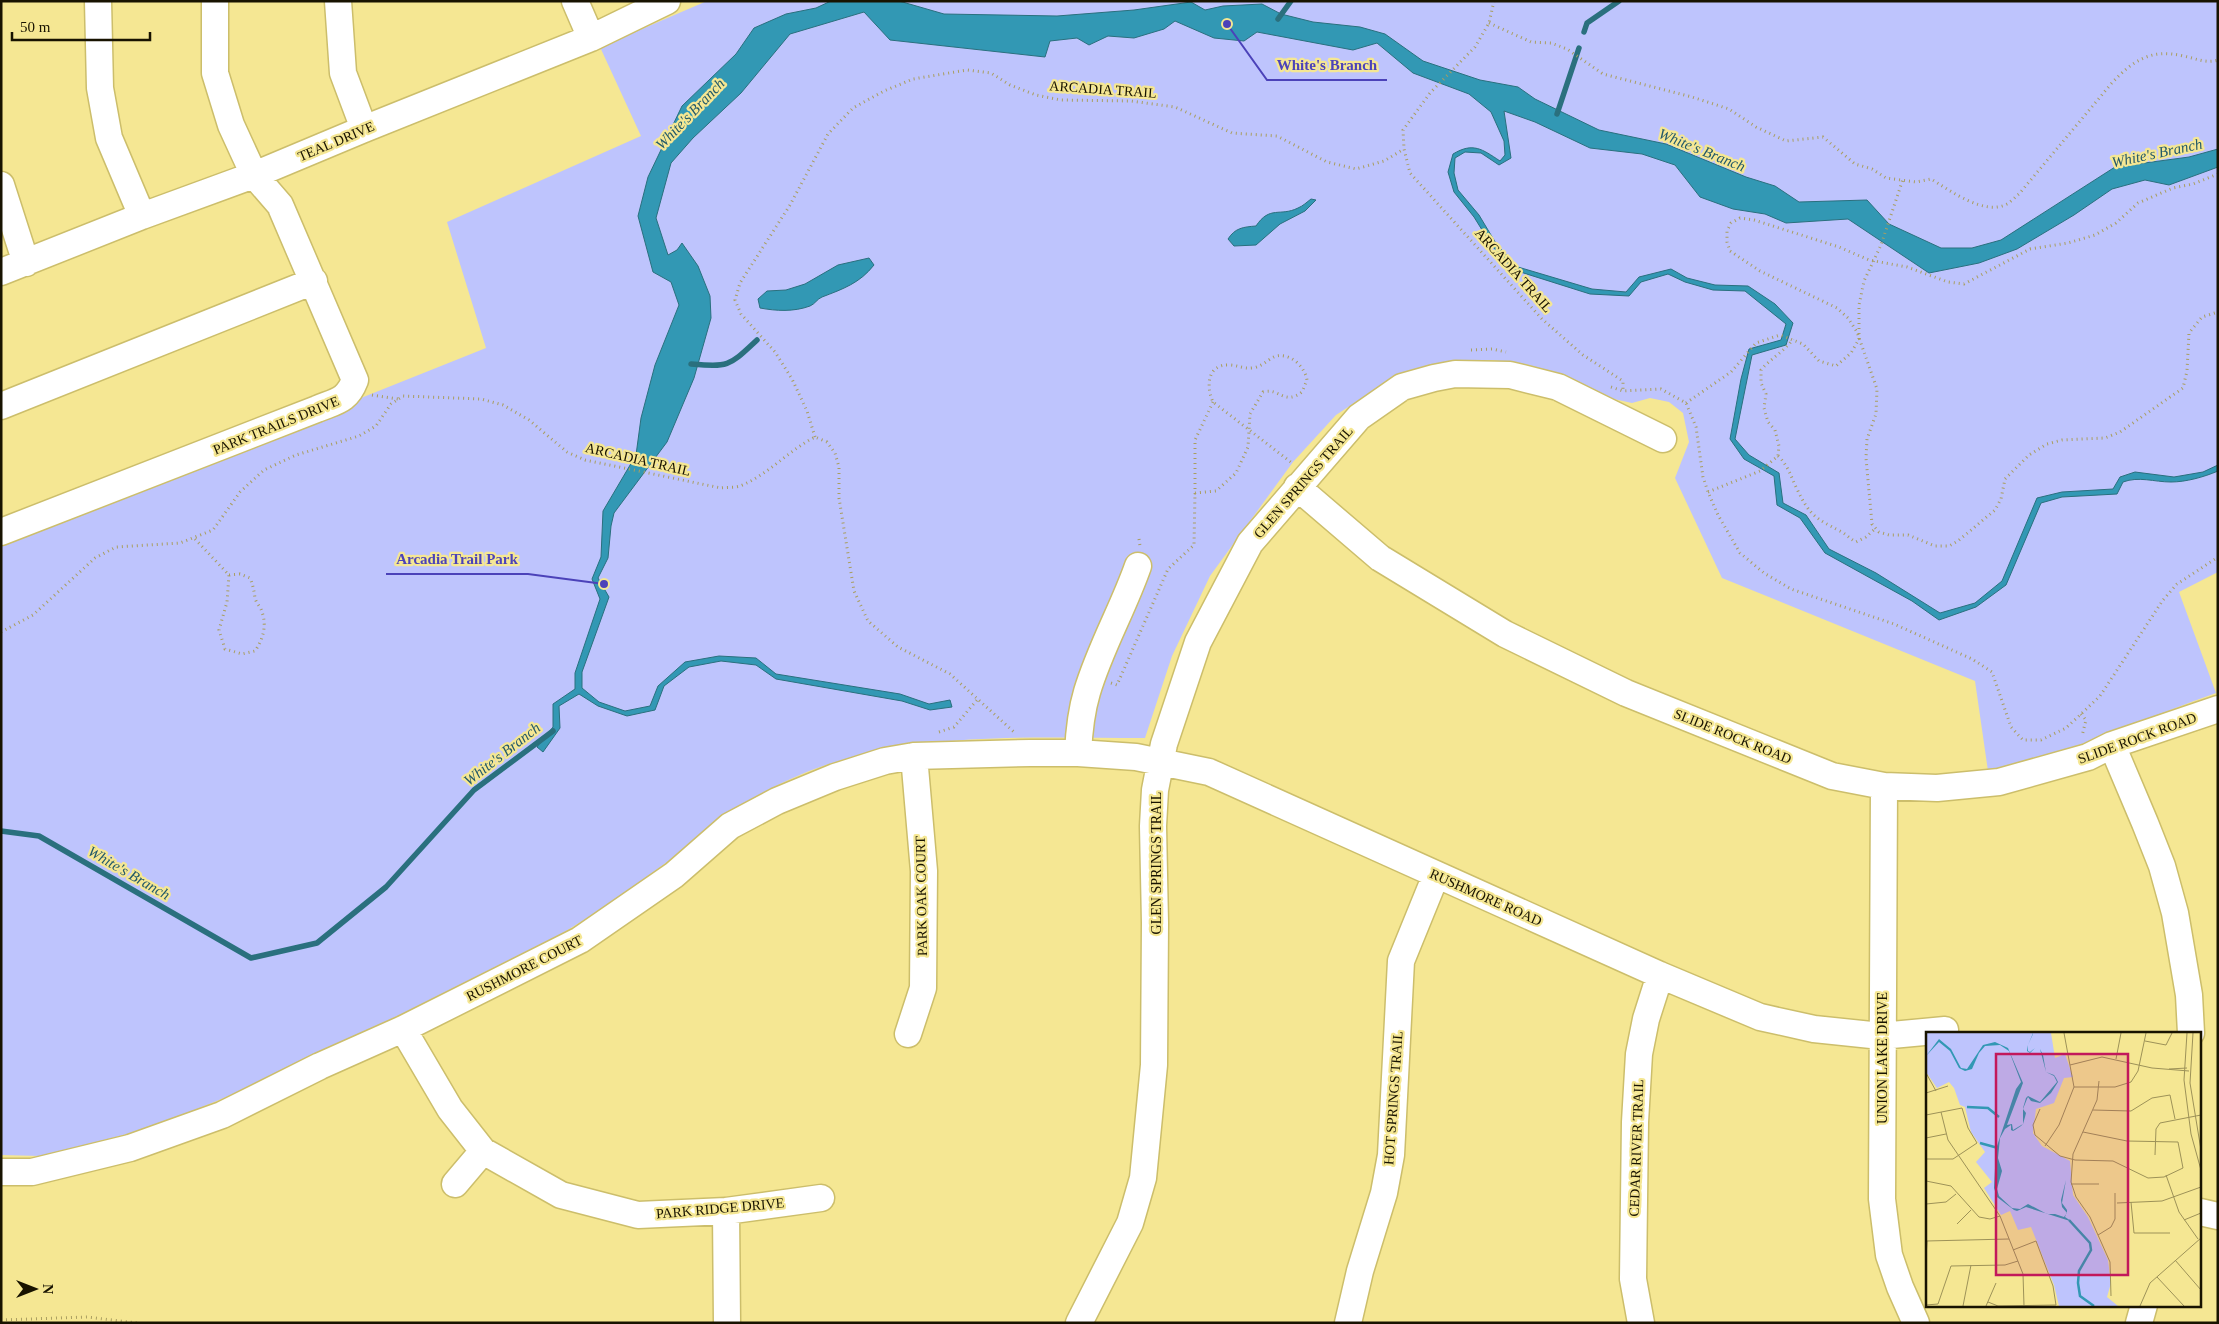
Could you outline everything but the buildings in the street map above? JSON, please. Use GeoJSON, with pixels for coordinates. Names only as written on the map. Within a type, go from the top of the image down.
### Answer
{"type":"FeatureCollection","features":[{"type":"Feature","properties":{"kind":"street"},"geometry":{"type":"LineString","coordinates":[[98,1],[100,88],[109,138],[142,216]]}},
{"type":"Feature","properties":{"kind":"street","name":"PARK TRAILS DRIVE"},"geometry":{"type":"LineString","coordinates":[[1,532],[345,397],[350,392],[355,380],[280,205],[254,175],[231,125],[215,73],[215,1]]}},
{"type":"Feature","properties":{"kind":"street"},"geometry":{"type":"LineString","coordinates":[[338,1],[343,73],[364,128]]}},
{"type":"Feature","properties":{"kind":"street"},"geometry":{"type":"LineString","coordinates":[[575,1],[590,38]]}},
{"type":"Feature","properties":{"kind":"street","name":"TEAL DRIVE"},"geometry":{"type":"LineString","coordinates":[[1,272],[142,216],[254,175],[364,128],[590,38],[667,1]]}},
{"type":"Feature","properties":{"kind":"street"},"geometry":{"type":"LineString","coordinates":[[1,185],[26,263]]}},
{"type":"Feature","properties":{"kind":"street"},"geometry":{"type":"LineString","coordinates":[[1,406],[314,281]]}},
{"type":"Feature","properties":{"kind":"street","name":"GLEN SPRINGS TRAIL"},"geometry":{"type":"LineString","coordinates":[[1079,1323],[1130,1224],[1143,1178],[1154,1065],[1155,923],[1153,826],[1155,790],[1161,762],[1188,668],[1198,642],[1214,608],[1250,543],[1297,477],[1359,417],[1402,387],[1455,374],[1510,375],[1558,387],[1663,439]]}},
{"type":"Feature","properties":{"kind":"street","name":"SLIDE ROCK ROAD"},"geometry":{"type":"LineString","coordinates":[[1297,477],[1380,558],[1505,634],[1626,693],[1832,776],[1884,786],[1937,788],[1999,782],[2088,757],[2112,745],[2218,709]]}},
{"type":"Feature","properties":{"kind":"street"},"geometry":{"type":"LineString","coordinates":[[1078,753],[1080,723],[1087,693],[1097,662],[1138,566]]}},
{"type":"Feature","properties":{"kind":"street"},"geometry":{"type":"LineString","coordinates":[[2112,745],[2146,823],[2176,912],[2189,995],[2191,1032]]}},
{"type":"Feature","properties":{"kind":"street","name":"RUSHMORE ROAD"},"geometry":{"type":"LineString","coordinates":[[1030,753],[1078,753],[1136,757],[1209,772],[1660,975],[1760,1017],[1814,1029],[1881,1036],[1945,1030]]}},
{"type":"Feature","properties":{"kind":"street","name":"RUSHMORE COURT"},"geometry":{"type":"LineString","coordinates":[[1,1172],[32,1172],[130,1148],[222,1115],[320,1066],[403,1029],[580,940],[674,875],[730,826],[777,801],[835,777],[885,761],[914,756],[1030,753]]}},
{"type":"Feature","properties":{"kind":"street","name":"PARK OAK COURT"},"geometry":{"type":"LineString","coordinates":[[908,1034],[922,988],[924,872],[914,756]]}},
{"type":"Feature","properties":{"kind":"street","name":"UNION LAKE DRIVE"},"geometry":{"type":"LineString","coordinates":[[1884,786],[1881,1036],[1882,1199],[1888,1255],[1916,1323]]}},
{"type":"Feature","properties":{"kind":"street","name":"HOT SPRINGS TRAIL"},"geometry":{"type":"LineString","coordinates":[[1348,1323],[1360,1271],[1384,1193],[1390,1155],[1401,961],[1436,875]]}},
{"type":"Feature","properties":{"kind":"street","name":"CEDAR RIVER TRAIL"},"geometry":{"type":"LineString","coordinates":[[1641,1323],[1633,1279],[1635,1122],[1639,1054],[1646,1019],[1660,975]]}},
{"type":"Feature","properties":{"kind":"street","name":"PARK RIDGE DRIVE"},"geometry":{"type":"LineString","coordinates":[[403,1029],[450,1109],[483,1151],[560,1195],[638,1215],[726,1210],[821,1198]]}},
{"type":"Feature","properties":{"kind":"street"},"geometry":{"type":"LineString","coordinates":[[456,1184],[483,1151]]}},
{"type":"Feature","properties":{"kind":"street"},"geometry":{"type":"LineString","coordinates":[[726,1210],[728,1323]]}},
{"type":"Feature","properties":{"kind":"street"},"geometry":{"type":"LineString","coordinates":[[2202,1212],[2218,1216]]}},
{"type":"Feature","properties":{"kind":"street"},"geometry":{"type":"LineString","coordinates":[[2139,1323],[2144,1306]]}},
{"type":"Feature","properties":{"kind":"path","name":"ARCADIA TRAIL"},"geometry":{"type":"LineString","coordinates":[[1494,1],[1489,23],[1475,47],[1430,93],[1403,130],[1404,149],[1410,173],[1542,319],[1583,355],[1623,381],[1623,390]]}},
{"type":"Feature","properties":{"kind":"path"},"geometry":{"type":"LineString","coordinates":[[1489,23],[1531,42],[1551,44],[1567,49],[1603,74],[1692,97],[1729,109],[1756,127],[1786,141],[1823,137],[1855,164],[1872,169],[1886,178],[1916,182],[1931,179],[1980,205],[1991,207],[2007,204],[2042,167],[2127,67],[2138,59],[2165,53],[2200,61],[2218,60]]}},
{"type":"Feature","properties":{"kind":"path","name":"ARCADIA TRAIL"},"geometry":{"type":"LineString","coordinates":[[350,392],[398,399],[403,396],[481,399],[503,404],[529,420],[567,452],[585,460],[721,488],[739,486],[760,474],[799,445],[815,437],[807,411],[792,379],[775,352],[741,314],[735,300],[740,282],[790,205],[828,134],[853,108],[884,91],[913,79],[967,70],[991,73],[1010,85],[1036,95],[1061,100],[1131,101],[1175,107],[1232,133],[1277,136],[1326,162],[1356,169],[1384,161],[1404,149]]}},
{"type":"Feature","properties":{"kind":"path"},"geometry":{"type":"LineString","coordinates":[[2218,174],[2193,184],[2173,188],[2138,204],[2116,223],[2095,235],[2068,243],[2030,249],[1964,284],[1948,282],[1907,267],[1874,261],[1754,220],[1740,218],[1731,223],[1727,231],[1727,242],[1730,251],[1740,259],[1837,308],[1848,318],[1859,339],[1877,389],[1876,414],[1867,439],[1866,458],[1872,524],[1889,535],[1908,535],[1935,546],[1948,546],[1958,541],[1995,510],[2001,499],[2005,479],[2029,455],[2047,444],[2062,440],[2105,438],[2120,432],[2183,388],[2187,371],[2189,333],[2202,317],[2218,312]]}},
{"type":"Feature","properties":{"kind":"path"},"geometry":{"type":"LineString","coordinates":[[1686,403],[1731,372],[1756,343],[1780,335],[1803,344],[1819,361],[1836,366],[1852,353],[1859,339],[1861,293],[1903,179]]}},
{"type":"Feature","properties":{"kind":"path"},"geometry":{"type":"LineString","coordinates":[[1708,492],[1760,471],[1778,456],[1779,446],[1775,430],[1768,422],[1764,408],[1766,394],[1761,383],[1761,370],[1770,360],[1785,350],[1793,339]]}},
{"type":"Feature","properties":{"kind":"path"},"geometry":{"type":"LineString","coordinates":[[1467,351],[1492,349],[1510,352]]}},
{"type":"Feature","properties":{"kind":"path"},"geometry":{"type":"LineString","coordinates":[[1195,493],[1216,491],[1236,473],[1248,447],[1250,429],[1250,414],[1263,392],[1270,391],[1285,398],[1291,398],[1302,392],[1307,380],[1302,366],[1290,358],[1276,356],[1252,368],[1230,365],[1219,367],[1209,376],[1210,396],[1214,402],[1250,429],[1297,477]]}},
{"type":"Feature","properties":{"kind":"path"},"geometry":{"type":"LineString","coordinates":[[1603,384],[1623,390],[1661,389],[1686,403],[1696,427],[1703,477],[1708,492],[1718,515],[1740,553],[1764,573],[1791,589],[1894,624],[1972,659],[1992,672],[2002,695],[2005,711],[2016,735],[2023,740],[2041,740],[2066,728],[2100,696],[2163,600],[2177,584],[2218,557]]}},
{"type":"Feature","properties":{"kind":"path"},"geometry":{"type":"LineString","coordinates":[[1,632],[33,615],[95,558],[116,547],[180,542],[194,539],[213,530],[240,492],[264,470],[296,455],[359,436],[376,426],[398,399]]}},
{"type":"Feature","properties":{"kind":"path"},"geometry":{"type":"LineString","coordinates":[[1108,682],[1117,685],[1168,569],[1194,545],[1195,440],[1214,402]]}},
{"type":"Feature","properties":{"kind":"path"},"geometry":{"type":"LineString","coordinates":[[815,437],[827,442],[835,453],[839,467],[839,498],[842,524],[854,591],[868,621],[898,647],[950,674],[1015,733],[1031,750],[1030,753]]}},
{"type":"Feature","properties":{"kind":"path"},"geometry":{"type":"LineString","coordinates":[[1778,456],[1788,468],[1796,488],[1811,513],[1820,522],[1856,542],[1866,537],[1876,528]]}},
{"type":"Feature","properties":{"kind":"path"},"geometry":{"type":"LineString","coordinates":[[194,539],[229,575],[227,602],[219,630],[226,650],[242,654],[255,650],[262,640],[264,626],[262,612],[256,600],[254,586],[250,578],[240,574],[229,575]]}},
{"type":"Feature","properties":{"kind":"path"},"geometry":{"type":"LineString","coordinates":[[931,735],[954,727],[977,700]]}},
{"type":"Feature","properties":{"kind":"path"},"geometry":{"type":"LineString","coordinates":[[1,1320],[87,1317],[137,1323]]}},
{"type":"Feature","properties":{"kind":"shaded area"},"geometry":{"type":"Polygon","coordinates":[[[707,1],[2218,1],[2218,572],[2179,592],[2216,693],[2075,747],[1988,771],[1975,681],[1722,578],[1675,478],[1689,442],[1683,413],[1669,402],[1650,398],[1632,403],[1609,398],[1564,377],[1529,365],[1492,360],[1424,368],[1377,388],[1336,415],[1293,462],[1210,576],[1172,656],[1145,738],[993,738],[942,742],[892,748],[844,760],[796,776],[742,805],[649,876],[537,948],[260,1083],[151,1128],[41,1156],[1,1155],[1,542],[486,348],[447,222],[641,136],[600,47],[707,1]]]}},
{"type":"Feature","properties":{"kind":"water"},"geometry":{"type":"Polygon","coordinates":[[[831,1],[899,1],[944,14],[1057,16],[1134,10],[1191,2],[1205,10],[1223,6],[1262,4],[1281,14],[1313,22],[1360,27],[1385,34],[1423,61],[1480,80],[1518,87],[1535,99],[1599,130],[1666,144],[1746,177],[1775,186],[1799,202],[1867,200],[1889,224],[1941,248],[1972,248],[2001,240],[2115,167],[2189,157],[2218,149],[2218,167],[2169,185],[2145,180],[2112,189],[2074,215],[2017,249],[1979,263],[1929,273],[1848,219],[1786,223],[1765,214],[1733,209],[1700,197],[1675,165],[1642,154],[1590,148],[1535,122],[1504,111],[1511,158],[1499,165],[1481,153],[1465,152],[1455,158],[1454,173],[1458,190],[1479,215],[1497,245],[1518,267],[1592,289],[1626,292],[1639,277],[1671,269],[1687,278],[1715,285],[1748,286],[1775,304],[1793,323],[1786,345],[1752,355],[1735,439],[1749,455],[1779,473],[1783,503],[1806,515],[1829,549],[1876,573],[1940,613],[1975,603],[2002,581],[2037,498],[2062,492],[2113,489],[2120,477],[2135,472],[2174,477],[2203,472],[2218,465],[2218,471],[2195,479],[2177,482],[2129,480],[2123,482],[2117,494],[2062,497],[2041,503],[2006,585],[1976,607],[1939,620],[1912,601],[1825,553],[1800,518],[1777,505],[1774,476],[1744,459],[1730,439],[1741,379],[1749,349],[1781,340],[1786,324],[1745,291],[1713,290],[1685,282],[1668,274],[1641,282],[1629,296],[1590,294],[1514,270],[1492,246],[1474,217],[1454,192],[1448,172],[1453,154],[1466,148],[1477,148],[1500,161],[1505,155],[1504,141],[1491,112],[1469,94],[1413,73],[1377,43],[1353,50],[1257,32],[1244,41],[1214,38],[1175,21],[1164,29],[1134,38],[1108,36],[1089,45],[1077,38],[1050,41],[1045,57],[890,40],[864,12],[790,34],[741,93],[693,138],[671,163],[656,218],[668,255],[677,250],[682,243],[698,266],[710,296],[711,318],[694,378],[667,442],[614,513],[608,558],[598,578],[609,597],[582,672],[582,688],[599,702],[625,711],[650,706],[658,686],[685,662],[719,656],[756,658],[776,674],[900,694],[929,704],[950,700],[952,707],[930,710],[902,701],[776,679],[756,665],[721,661],[689,667],[664,686],[655,710],[627,716],[598,706],[579,694],[559,706],[560,728],[543,752],[537,747],[553,727],[553,704],[575,689],[575,673],[600,599],[592,579],[601,557],[603,511],[636,455],[641,418],[655,365],[679,305],[671,282],[653,272],[638,216],[648,177],[682,106],[736,54],[754,28],[786,14],[816,8],[831,1]]]}},
{"type":"Feature","properties":{"kind":"water"},"geometry":{"type":"Polygon","coordinates":[[[1311,199],[1316,200],[1305,211],[1280,224],[1256,245],[1234,246],[1228,239],[1234,232],[1240,229],[1256,226],[1271,213],[1292,210],[1302,206],[1311,199]]]}},
{"type":"Feature","properties":{"kind":"water"},"geometry":{"type":"Polygon","coordinates":[[[869,258],[874,265],[857,281],[820,298],[810,306],[785,310],[760,308],[758,299],[767,291],[786,290],[805,284],[838,265],[869,258]]]}},
{"type":"Feature","properties":{"kind":"waterway"},"geometry":{"type":"LineString","coordinates":[[1278,19],[1291,1]]}},
{"type":"Feature","properties":{"kind":"waterway"},"geometry":{"type":"LineString","coordinates":[[1584,32],[1587,23],[1619,1]]}},
{"type":"Feature","properties":{"kind":"waterway"},"geometry":{"type":"LineString","coordinates":[[1557,114],[1579,48]]}},
{"type":"Feature","properties":{"kind":"waterway"},"geometry":{"type":"LineString","coordinates":[[691,364],[722,365],[728,363],[757,340]]}},
{"type":"Feature","properties":{"kind":"waterway","name":"White's Branch"},"geometry":{"type":"LineString","coordinates":[[1,831],[39,836],[251,958],[317,943],[386,887],[474,790],[553,731]]}},
{"type":"Feature","properties":{"kind":"place","name":"White's Branch"},"geometry":{"type":"Point","coordinates":[1227,24]}},
{"type":"Feature","properties":{"kind":"place","name":"Arcadia Trail Park"},"geometry":{"type":"Point","coordinates":[604,584]}}]}
